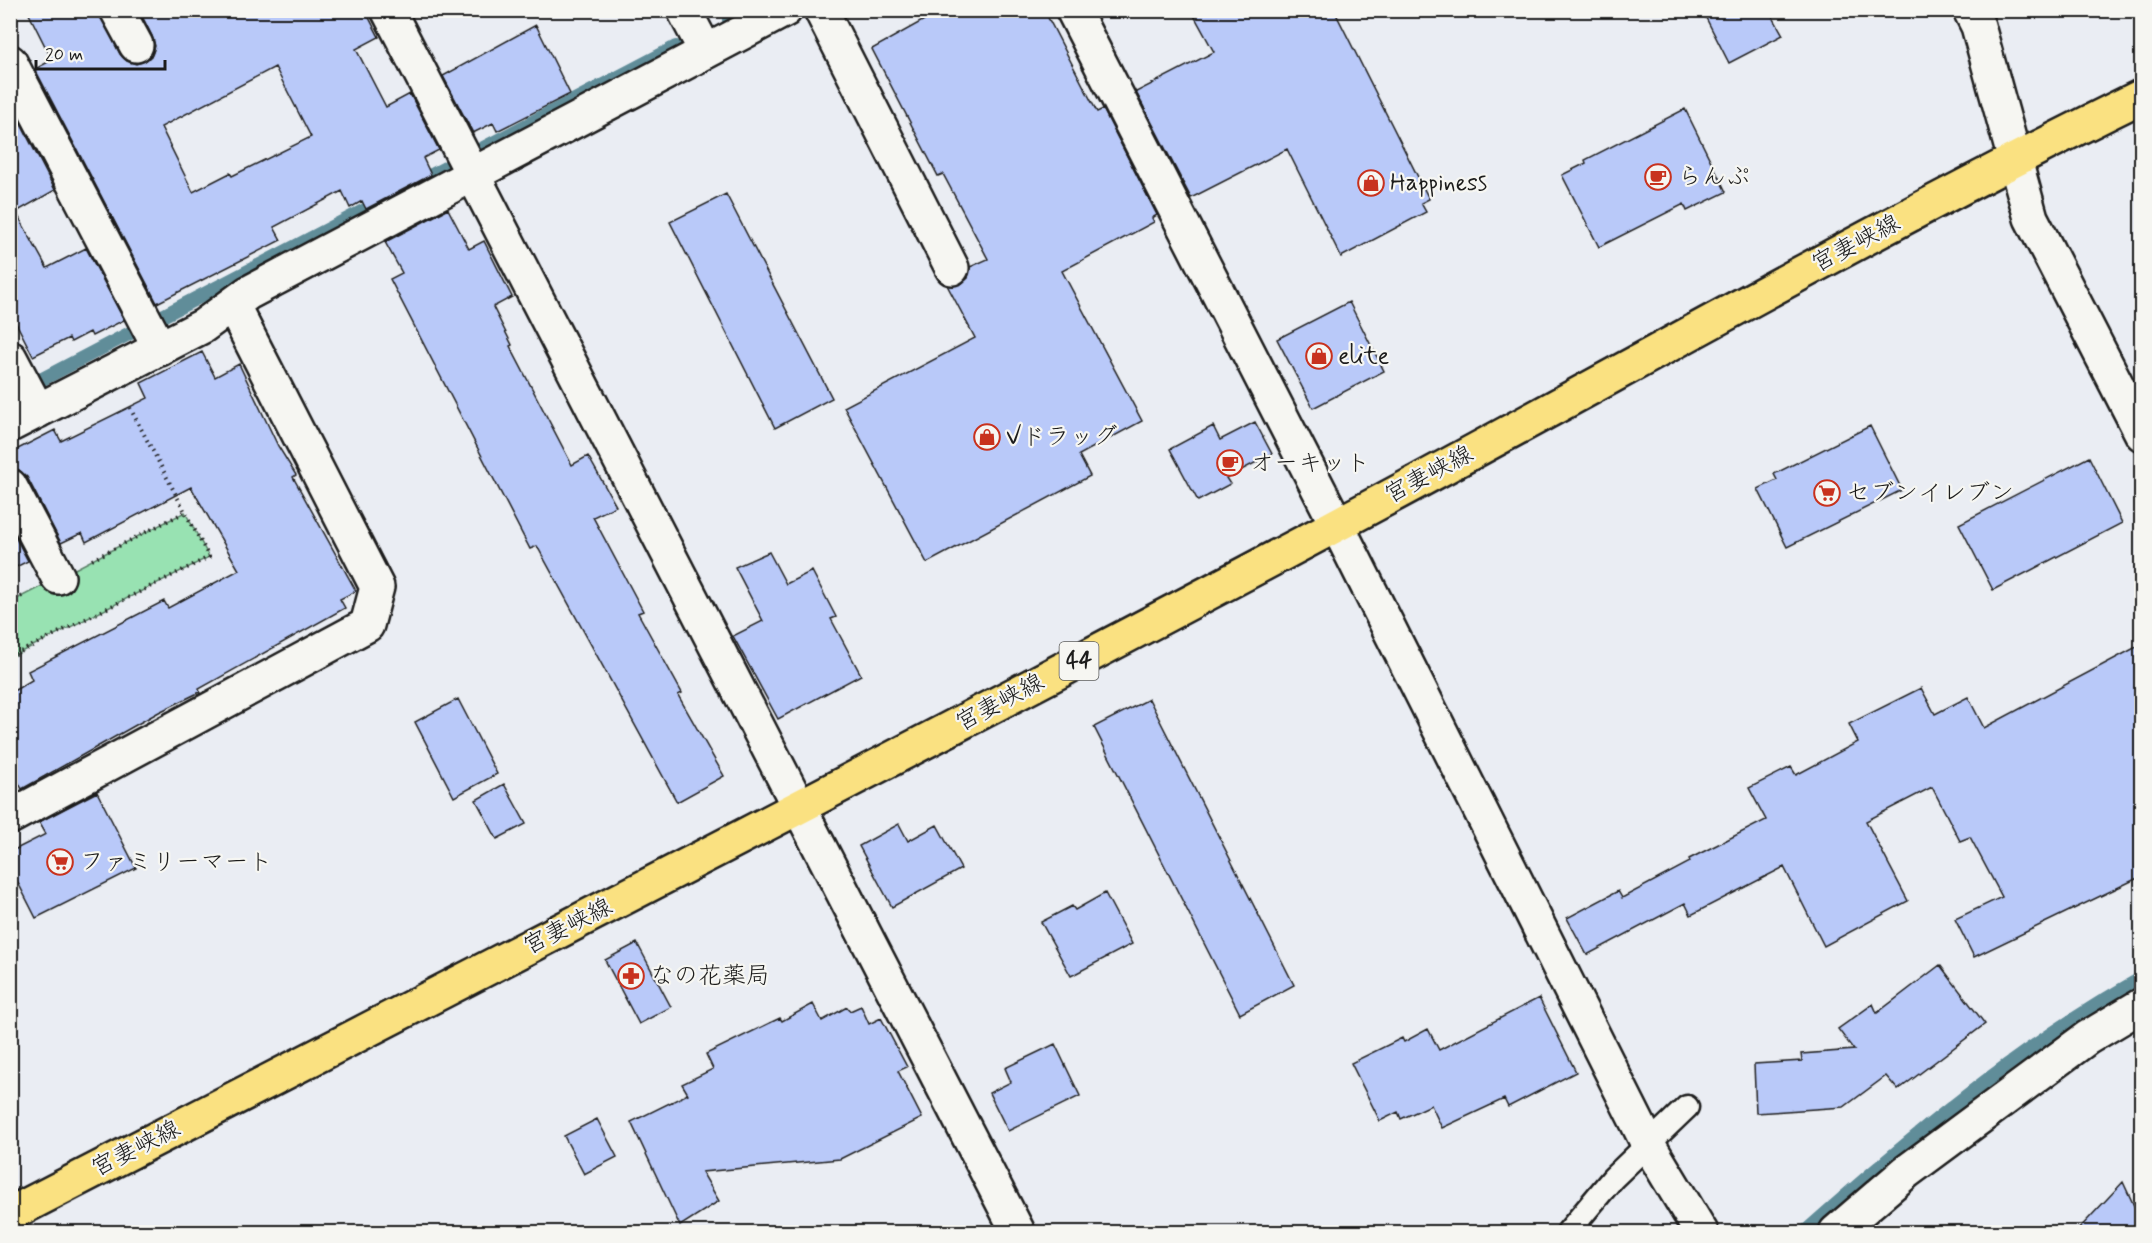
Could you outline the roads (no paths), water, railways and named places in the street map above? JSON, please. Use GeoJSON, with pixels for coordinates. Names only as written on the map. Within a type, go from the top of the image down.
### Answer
{"type":"FeatureCollection","features":[{"type":"Feature","properties":{"kind":"main road","name":"宮妻峡線"},"geometry":{"type":"LineString","coordinates":[[10,1214],[799,808],[1337,525],[2016,158],[2142,96]]}},
{"type":"Feature","properties":{"kind":"street"},"geometry":{"type":"LineString","coordinates":[[117,10],[136,45]]}},
{"type":"Feature","properties":{"kind":"street"},"geometry":{"type":"LineString","coordinates":[[388,10],[1018,1233]]}},
{"type":"Feature","properties":{"kind":"street"},"geometry":{"type":"LineString","coordinates":[[684,10],[705,50]]}},
{"type":"Feature","properties":{"kind":"street"},"geometry":{"type":"LineString","coordinates":[[14,365],[28,413],[112,374],[157,344],[203,327],[233,306],[248,292],[466,164],[785,10]]}},
{"type":"Feature","properties":{"kind":"street"},"geometry":{"type":"LineString","coordinates":[[821,10],[952,268]]}},
{"type":"Feature","properties":{"kind":"street"},"geometry":{"type":"LineString","coordinates":[[1073,10],[1337,525],[1648,1144],[1701,1233]]}},
{"type":"Feature","properties":{"kind":"street"},"geometry":{"type":"LineString","coordinates":[[1970,10],[1978,26],[2031,218],[2142,434]]}},
{"type":"Feature","properties":{"kind":"street"},"geometry":{"type":"LineString","coordinates":[[10,62],[157,344]]}},
{"type":"Feature","properties":{"kind":"street"},"geometry":{"type":"LineString","coordinates":[[10,817],[367,625],[377,587],[233,306]]}},
{"type":"Feature","properties":{"kind":"street"},"geometry":{"type":"LineString","coordinates":[[10,486],[58,577]]}},
{"type":"Feature","properties":{"kind":"street"},"geometry":{"type":"LineString","coordinates":[[1836,1233],[1915,1165],[2087,1038],[2142,1005]]}},
{"type":"Feature","properties":{"kind":"lane"},"geometry":{"type":"LineString","coordinates":[[1568,1233],[1613,1178],[1687,1107]]}},
{"type":"Feature","properties":{"kind":"waterway"},"geometry":{"type":"LineString","coordinates":[[729,20],[748,10]]}},
{"type":"Feature","properties":{"kind":"waterway"},"geometry":{"type":"LineString","coordinates":[[10,396],[676,47]]}},
{"type":"Feature","properties":{"kind":"waterway"},"geometry":{"type":"LineString","coordinates":[[1805,1232],[1966,1096],[2052,1034],[2142,978]]}},
{"type":"Feature","properties":{"kind":"place","name":"らんぷ"},"geometry":{"type":"Point","coordinates":[1658,177]}},
{"type":"Feature","properties":{"kind":"place","name":"Happiness"},"geometry":{"type":"Point","coordinates":[1371,183]}},
{"type":"Feature","properties":{"kind":"place","name":"elite"},"geometry":{"type":"Point","coordinates":[1319,356]}},
{"type":"Feature","properties":{"kind":"place","name":"Vドラッグ"},"geometry":{"type":"Point","coordinates":[987,437]}},
{"type":"Feature","properties":{"kind":"place","name":"オーキット"},"geometry":{"type":"Point","coordinates":[1230,463]}},
{"type":"Feature","properties":{"kind":"place","name":"セブンイレブン"},"geometry":{"type":"Point","coordinates":[1827,493]}},
{"type":"Feature","properties":{"kind":"place","name":"ファミリーマート"},"geometry":{"type":"Point","coordinates":[60,862]}},
{"type":"Feature","properties":{"kind":"place","name":"なの花薬局"},"geometry":{"type":"Point","coordinates":[631,976]}}]}
